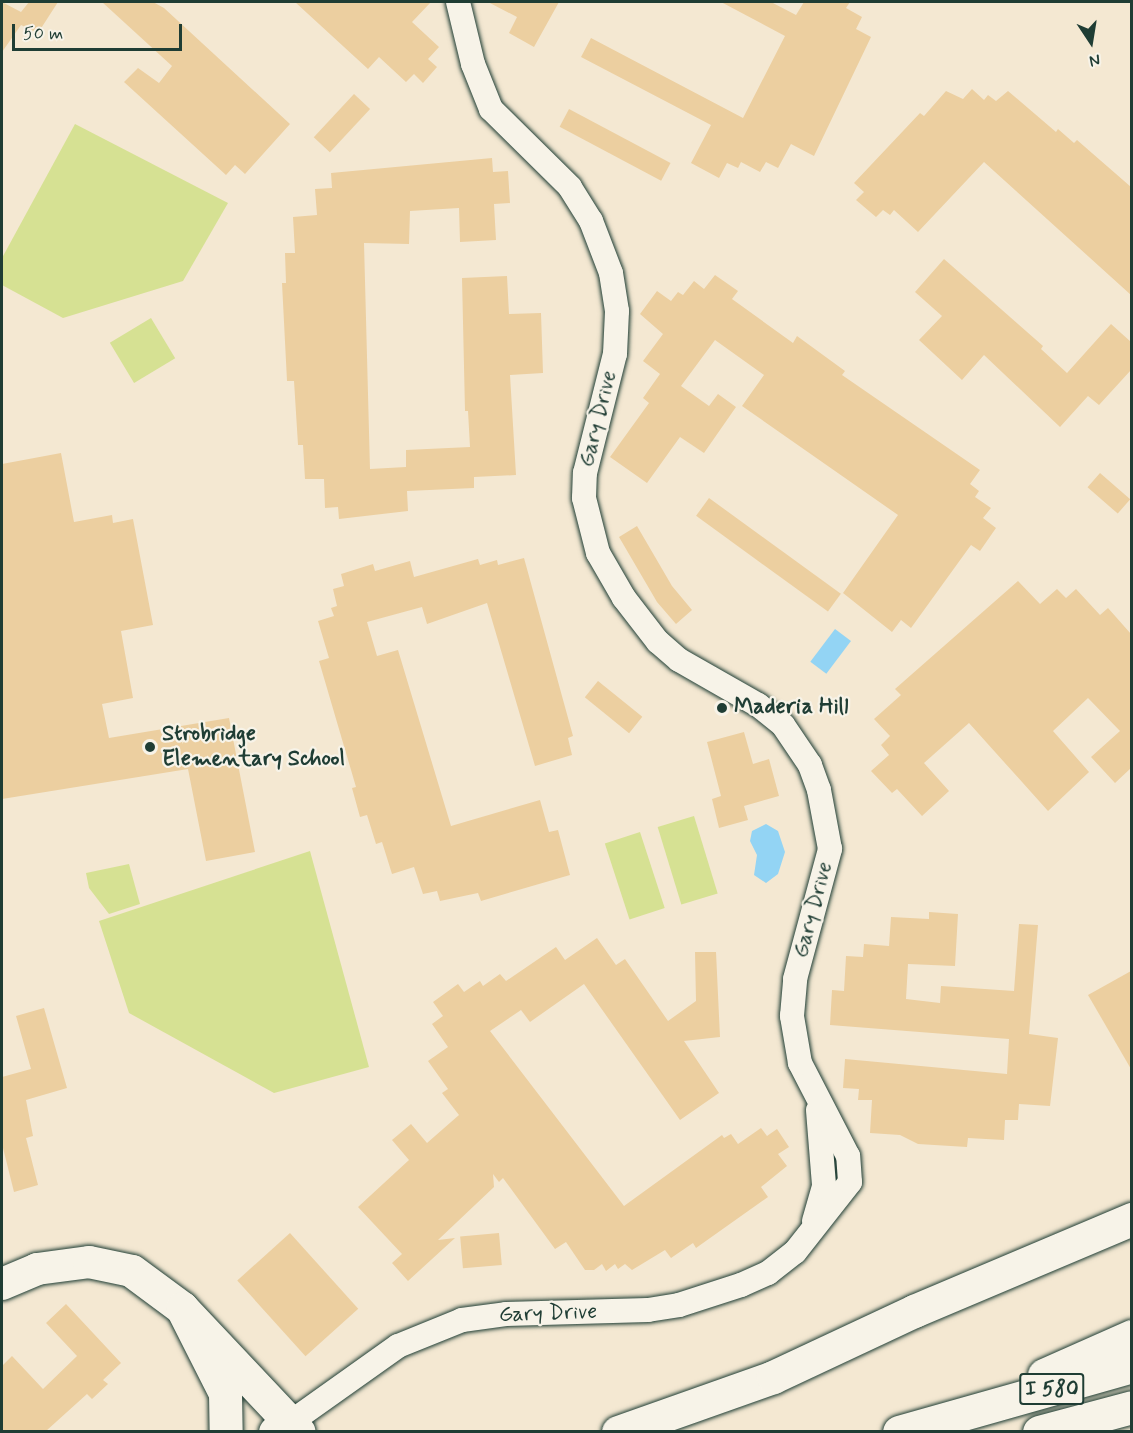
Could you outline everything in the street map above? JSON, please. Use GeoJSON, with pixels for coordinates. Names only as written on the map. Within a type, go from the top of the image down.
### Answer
{"type":"FeatureCollection","features":[{"type":"Feature","properties":{"kind":"main road"},"geometry":{"type":"LineString","coordinates":[[618,1431],[772,1377],[923,1307],[1131,1219]]}},
{"type":"Feature","properties":{"kind":"main road"},"geometry":{"type":"LineString","coordinates":[[132,1271],[182,1308],[264,1394],[288,1428]]}},
{"type":"Feature","properties":{"kind":"main road"},"geometry":{"type":"LineString","coordinates":[[182,1308],[225,1393],[226,1431]]}},
{"type":"Feature","properties":{"kind":"main road"},"geometry":{"type":"LineString","coordinates":[[972,1411],[1131,1336]]}},
{"type":"Feature","properties":{"kind":"main road","name":"I 580"},"geometry":{"type":"LineString","coordinates":[[899,1431],[1131,1366]]}},
{"type":"Feature","properties":{"kind":"main road","name":"I 580"},"geometry":{"type":"LineString","coordinates":[[1039,1431],[1131,1407]]}},
{"type":"Feature","properties":{"kind":"street","name":"Gary Drive"},"geometry":{"type":"LineString","coordinates":[[288,1428],[398,1346],[432,1330],[462,1320],[506,1314],[615,1312],[679,1305],[768,1273],[795,1252],[850,1182],[848,1156],[817,1102],[800,1063],[792,1016],[795,980],[830,849],[819,790],[810,765],[783,725],[758,705],[679,660],[658,642],[624,598],[598,553],[584,498],[585,473],[615,354],[617,311],[611,273],[591,221],[570,187],[491,108],[473,64],[458,2]]}},
{"type":"Feature","properties":{"kind":"street"},"geometry":{"type":"LineString","coordinates":[[2,1284],[37,1269],[89,1262],[132,1271]]}},
{"type":"Feature","properties":{"kind":"green space"},"geometry":{"type":"Polygon","coordinates":[[[75,124],[228,203],[183,281],[63,318],[2,285],[2,258],[75,124]]]}},
{"type":"Feature","properties":{"kind":"green space"},"geometry":{"type":"Polygon","coordinates":[[[151,318],[175,358],[134,383],[110,343],[151,318]]]}},
{"type":"Feature","properties":{"kind":"green space"},"geometry":{"type":"Polygon","coordinates":[[[694,816],[718,893],[681,905],[658,827],[694,816]]]}},
{"type":"Feature","properties":{"kind":"green space"},"geometry":{"type":"Polygon","coordinates":[[[640,832],[665,908],[630,920],[605,843],[640,832]]]}},
{"type":"Feature","properties":{"kind":"green space"},"geometry":{"type":"Polygon","coordinates":[[[310,851],[369,1067],[274,1093],[129,1013],[99,921],[310,851]]]}},
{"type":"Feature","properties":{"kind":"green space"},"geometry":{"type":"Polygon","coordinates":[[[129,864],[140,904],[109,914],[89,888],[86,873],[129,864]]]}},
{"type":"Feature","properties":{"kind":"water"},"geometry":{"type":"Polygon","coordinates":[[[835,629],[851,641],[826,674],[810,662],[835,629]]]}},
{"type":"Feature","properties":{"kind":"water"},"geometry":{"type":"Polygon","coordinates":[[[766,824],[778,831],[785,852],[778,874],[766,883],[754,875],[757,855],[750,841],[752,831],[766,824]]]}},
{"type":"Feature","properties":{"kind":"building"},"geometry":{"type":"Polygon","coordinates":[[[2,2],[21,12],[29,2],[58,2],[38,33],[21,25],[2,52],[2,2]]]}},
{"type":"Feature","properties":{"kind":"building"},"geometry":{"type":"Polygon","coordinates":[[[102,2],[153,2],[164,8],[290,124],[245,174],[235,165],[226,175],[124,82],[138,68],[159,83],[172,66],[102,2]]]}},
{"type":"Feature","properties":{"kind":"building"},"geometry":{"type":"Polygon","coordinates":[[[295,2],[431,2],[412,22],[439,47],[428,59],[437,67],[423,83],[414,74],[406,82],[379,57],[368,69],[295,2]]]}},
{"type":"Feature","properties":{"kind":"building"},"geometry":{"type":"Polygon","coordinates":[[[488,2],[559,2],[534,47],[509,33],[517,17],[488,2]]]}},
{"type":"Feature","properties":{"kind":"building"},"geometry":{"type":"Polygon","coordinates":[[[721,2],[771,2],[796,15],[804,2],[850,2],[846,8],[862,17],[856,29],[871,37],[814,156],[791,144],[778,168],[766,162],[760,172],[741,162],[738,168],[727,163],[719,178],[691,163],[711,125],[581,57],[591,38],[743,118],[785,36],[721,2]]]}},
{"type":"Feature","properties":{"kind":"building"},"geometry":{"type":"Polygon","coordinates":[[[972,89],[984,100],[988,95],[996,101],[1008,91],[1056,132],[1058,129],[1074,143],[1077,140],[1131,187],[1131,295],[984,162],[918,232],[894,210],[890,215],[883,210],[876,217],[856,200],[864,192],[854,183],[920,113],[924,116],[946,91],[963,99],[972,89]]]}},
{"type":"Feature","properties":{"kind":"building"},"geometry":{"type":"Polygon","coordinates":[[[354,94],[370,109],[330,152],[314,137],[354,94]]]}},
{"type":"Feature","properties":{"kind":"building"},"geometry":{"type":"Polygon","coordinates":[[[569,109],[671,163],[661,181],[560,127],[569,109]]]}},
{"type":"Feature","properties":{"kind":"building"},"geometry":{"type":"Polygon","coordinates":[[[492,158],[493,172],[508,171],[510,203],[494,204],[496,240],[460,242],[459,208],[410,211],[409,244],[364,243],[370,469],[406,467],[406,450],[470,447],[468,411],[465,411],[462,278],[507,276],[509,314],[541,313],[543,373],[510,375],[516,475],[474,477],[474,488],[407,491],[408,511],[339,519],[338,507],[325,508],[324,479],[305,479],[303,445],[298,445],[294,381],[287,381],[282,283],[286,283],[285,253],[295,253],[293,217],[317,215],[315,189],[332,188],[331,173],[492,158]]]}},
{"type":"Feature","properties":{"kind":"building"},"geometry":{"type":"Polygon","coordinates":[[[944,259],[1043,346],[1041,349],[1067,373],[1111,324],[1131,342],[1131,370],[1099,405],[1088,396],[1060,427],[984,355],[962,380],[919,340],[942,316],[915,292],[944,259]]]}},
{"type":"Feature","properties":{"kind":"building"},"geometry":{"type":"Polygon","coordinates":[[[715,275],[738,291],[732,299],[793,343],[797,336],[845,371],[842,375],[980,470],[970,484],[979,491],[975,497],[991,508],[983,518],[996,528],[980,551],[971,545],[911,628],[901,620],[892,632],[843,593],[898,515],[742,406],[764,375],[715,340],[681,386],[709,406],[718,394],[736,407],[704,453],[680,437],[647,483],[610,457],[649,403],[643,398],[660,374],[643,361],[663,334],[640,314],[657,291],[671,301],[678,292],[683,295],[694,281],[704,289],[715,275]]]}},
{"type":"Feature","properties":{"kind":"building"},"geometry":{"type":"Polygon","coordinates":[[[61,453],[74,522],[112,515],[113,523],[133,519],[153,625],[121,631],[133,698],[102,704],[109,738],[229,718],[255,852],[206,861],[188,769],[2,799],[2,464],[61,453]]]}},
{"type":"Feature","properties":{"kind":"building"},"geometry":{"type":"Polygon","coordinates":[[[1100,473],[1130,499],[1118,514],[1088,487],[1100,473]]]}},
{"type":"Feature","properties":{"kind":"building"},"geometry":{"type":"Polygon","coordinates":[[[709,498],[841,594],[828,612],[696,516],[709,498]]]}},
{"type":"Feature","properties":{"kind":"building"},"geometry":{"type":"Polygon","coordinates":[[[637,526],[672,586],[692,610],[676,624],[657,602],[619,537],[637,526]]]}},
{"type":"Feature","properties":{"kind":"building"},"geometry":{"type":"Polygon","coordinates":[[[524,558],[573,736],[568,738],[572,755],[535,766],[487,603],[427,624],[422,607],[367,622],[377,656],[398,650],[451,826],[540,800],[549,832],[558,830],[570,875],[481,901],[478,893],[440,901],[437,891],[423,894],[414,867],[392,874],[382,842],[376,844],[367,815],[360,817],[352,788],[356,787],[319,661],[329,658],[318,621],[334,616],[331,608],[337,606],[333,589],[344,586],[341,574],[373,564],[375,571],[410,561],[414,577],[478,559],[480,565],[497,560],[498,565],[524,558]]]}},
{"type":"Feature","properties":{"kind":"building"},"geometry":{"type":"Polygon","coordinates":[[[1018,581],[1040,604],[1057,589],[1066,598],[1076,589],[1100,615],[1108,608],[1131,634],[1131,768],[1115,783],[1091,757],[1120,731],[1088,698],[1053,731],[1089,772],[1048,811],[969,723],[924,763],[949,791],[922,816],[897,789],[892,793],[871,771],[889,755],[881,745],[890,736],[874,719],[901,695],[895,689],[1018,581]]]}},
{"type":"Feature","properties":{"kind":"building"},"geometry":{"type":"Polygon","coordinates":[[[598,681],[642,717],[629,733],[585,697],[598,681]]]}},
{"type":"Feature","properties":{"kind":"building"},"geometry":{"type":"Polygon","coordinates":[[[744,732],[753,764],[769,759],[779,796],[744,806],[748,820],[719,828],[712,799],[721,796],[707,742],[744,732]]]}},
{"type":"Feature","properties":{"kind":"building"},"geometry":{"type":"Polygon","coordinates":[[[929,912],[958,914],[955,966],[908,964],[906,999],[940,1003],[941,986],[1014,991],[1019,924],[1038,925],[1029,1034],[1058,1038],[1050,1106],[1019,1104],[1018,1120],[1005,1120],[1004,1140],[968,1138],[967,1147],[918,1144],[900,1135],[870,1133],[872,1100],[858,1100],[859,1089],[843,1088],[845,1059],[1007,1074],[1009,1039],[830,1025],[832,990],[844,991],[846,956],[863,957],[864,944],[889,946],[891,917],[929,919],[929,912]]]}},
{"type":"Feature","properties":{"kind":"building"},"geometry":{"type":"Polygon","coordinates":[[[597,938],[616,965],[625,959],[668,1021],[696,1001],[695,952],[716,952],[720,1037],[684,1041],[719,1093],[680,1120],[584,984],[530,1022],[521,1010],[490,1031],[624,1206],[722,1135],[724,1138],[731,1134],[738,1144],[761,1128],[767,1136],[777,1129],[789,1147],[778,1154],[787,1166],[761,1187],[768,1197],[696,1248],[693,1243],[671,1258],[665,1250],[632,1270],[625,1264],[618,1269],[615,1264],[606,1271],[602,1264],[594,1270],[585,1270],[566,1242],[555,1249],[503,1178],[499,1182],[493,1174],[494,1187],[438,1240],[455,1238],[408,1281],[392,1263],[402,1254],[358,1207],[409,1160],[392,1140],[411,1124],[427,1143],[459,1115],[442,1093],[448,1089],[428,1061],[448,1047],[432,1024],[443,1016],[433,1002],[458,984],[464,992],[480,981],[483,986],[500,974],[506,981],[556,947],[565,960],[597,938]]]}},
{"type":"Feature","properties":{"kind":"building"},"geometry":{"type":"Polygon","coordinates":[[[1131,971],[1131,1069],[1088,995],[1131,971]]]}},
{"type":"Feature","properties":{"kind":"building"},"geometry":{"type":"Polygon","coordinates":[[[44,1008],[67,1088],[26,1100],[33,1136],[26,1138],[38,1185],[14,1192],[2,1144],[2,1077],[31,1069],[16,1016],[44,1008]]]}},
{"type":"Feature","properties":{"kind":"building"},"geometry":{"type":"Polygon","coordinates":[[[290,1233],[358,1309],[305,1356],[237,1281],[290,1233]]]}},
{"type":"Feature","properties":{"kind":"building"},"geometry":{"type":"Polygon","coordinates":[[[499,1233],[502,1265],[463,1268],[460,1236],[499,1233]]]}},
{"type":"Feature","properties":{"kind":"building"},"geometry":{"type":"Polygon","coordinates":[[[66,1304],[121,1363],[103,1380],[108,1384],[92,1399],[87,1394],[46,1431],[2,1431],[2,1366],[12,1356],[43,1389],[77,1356],[46,1323],[66,1304]]]}},
{"type":"Feature","properties":{"kind":"place","name":"Maderia Hill"},"geometry":{"type":"Point","coordinates":[722,708]}},
{"type":"Feature","properties":{"kind":"place","name":"Strobridge Elementary School"},"geometry":{"type":"Point","coordinates":[150,747]}}]}
